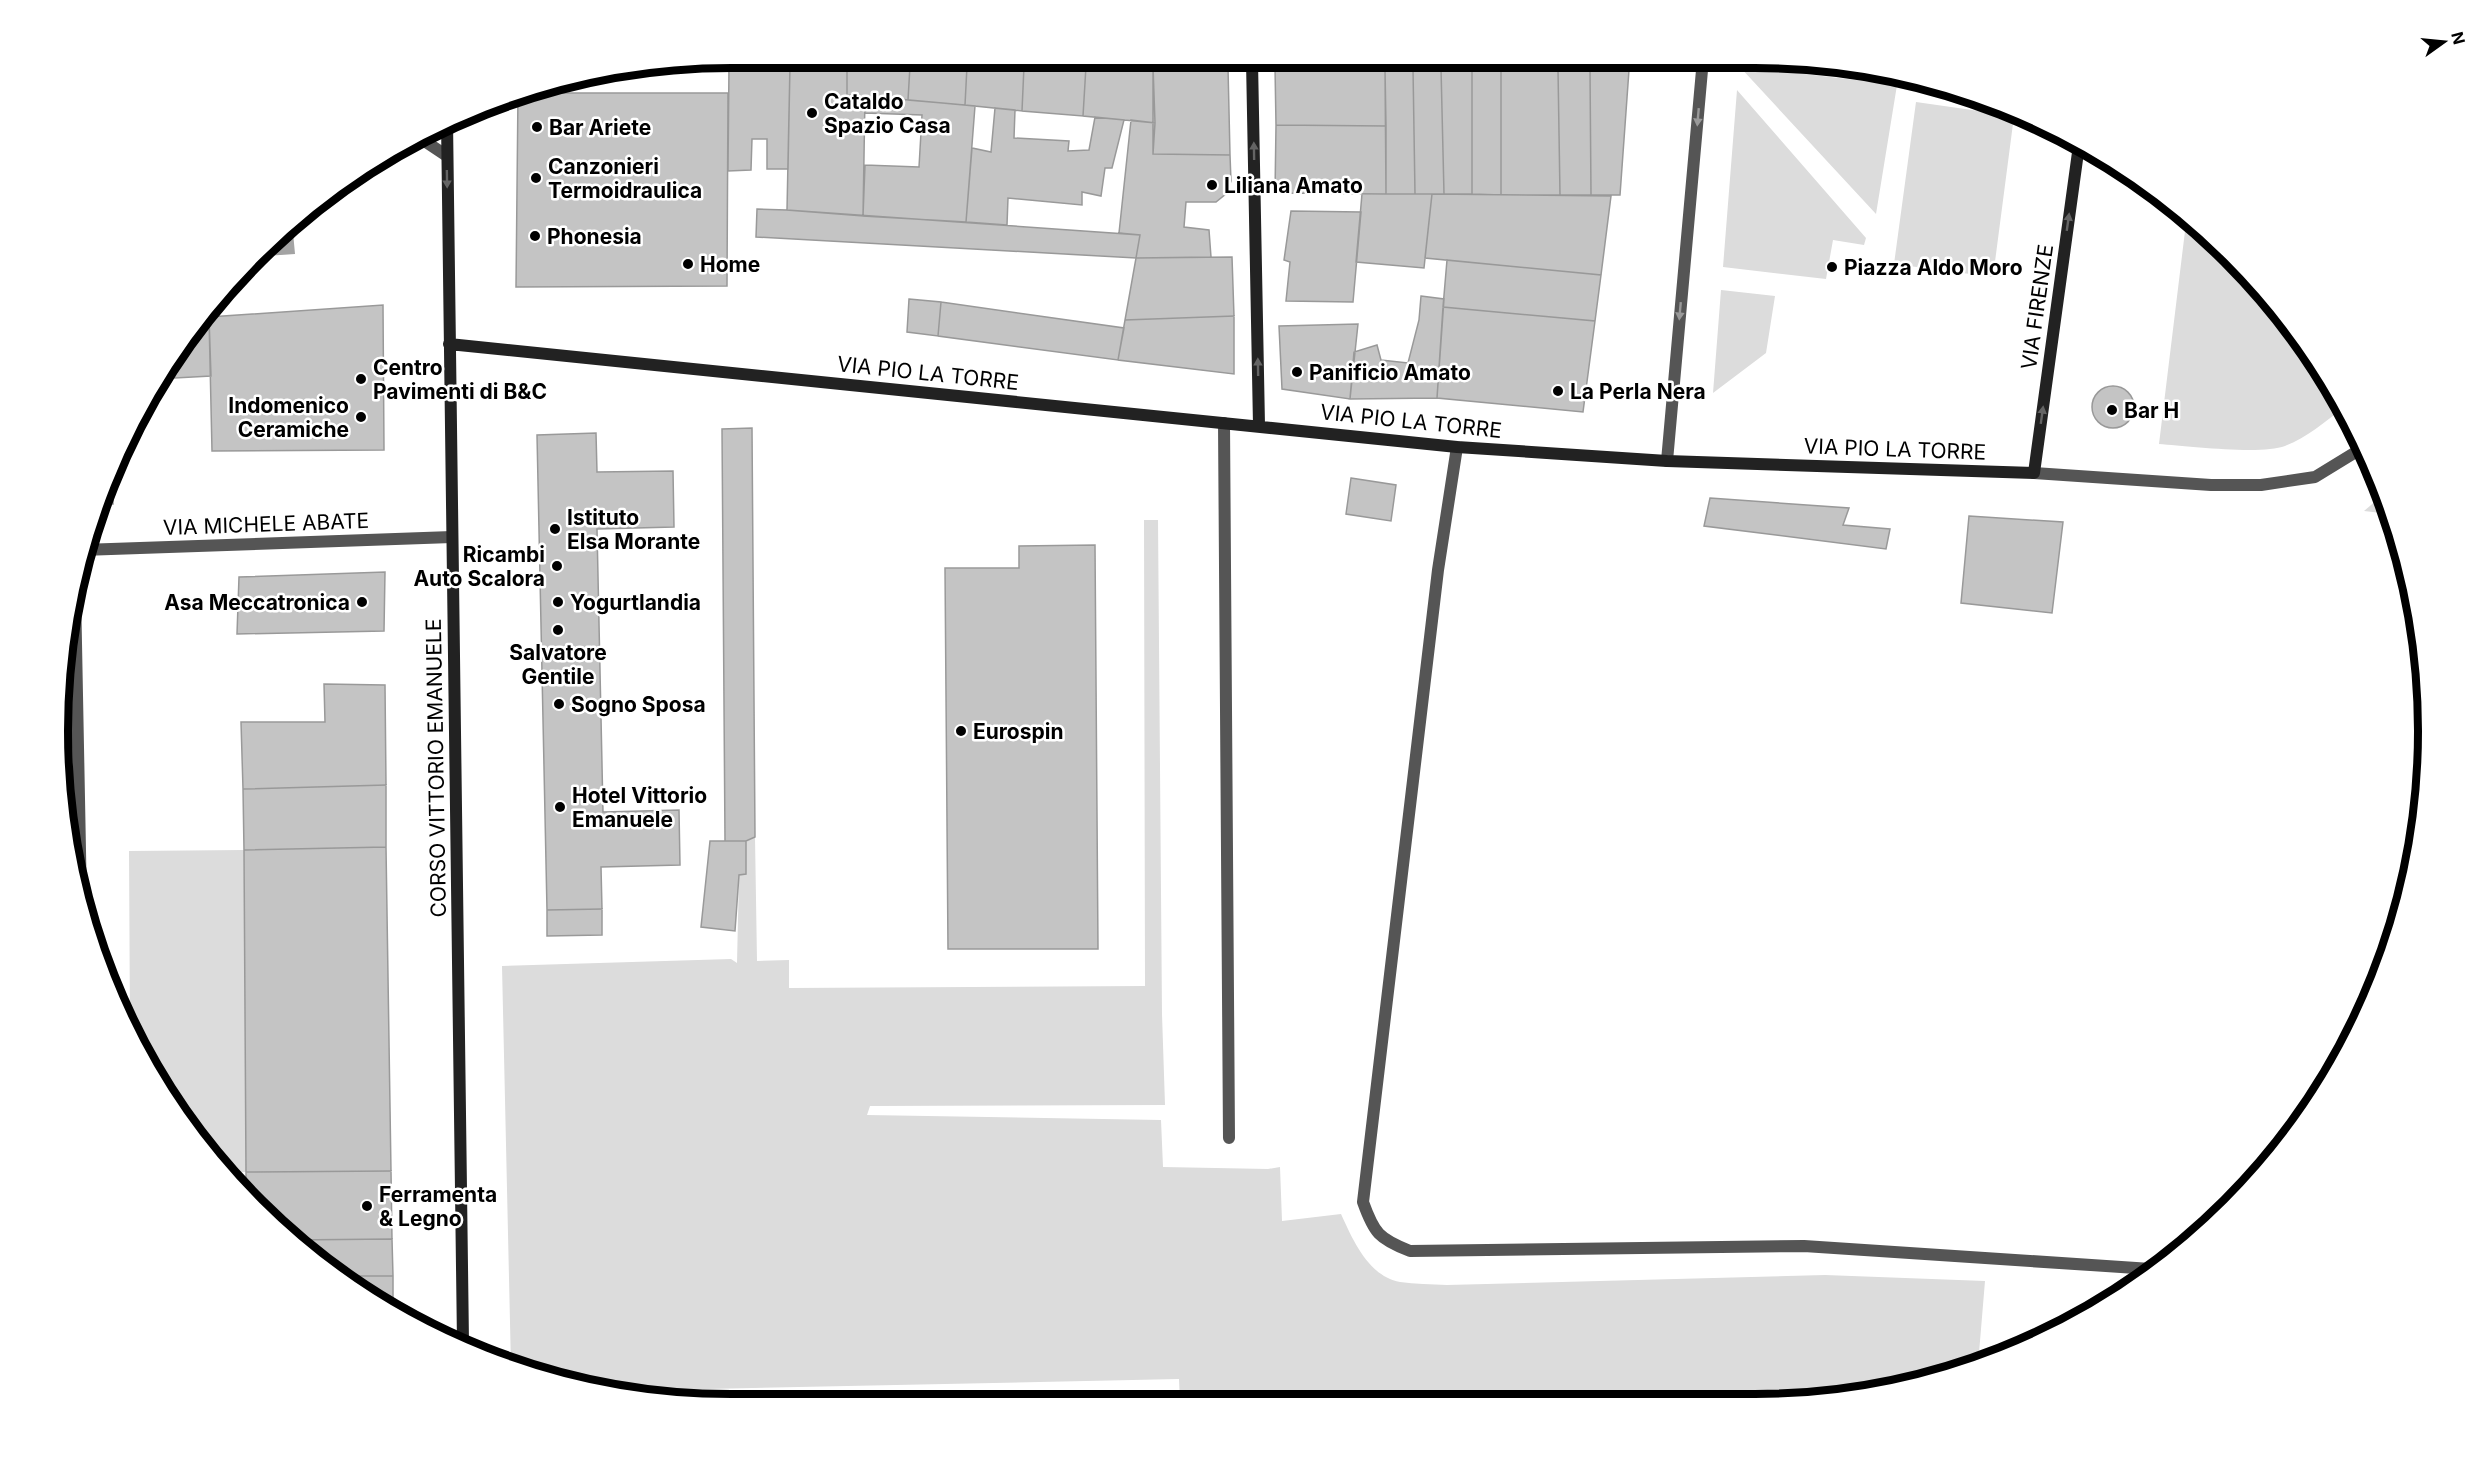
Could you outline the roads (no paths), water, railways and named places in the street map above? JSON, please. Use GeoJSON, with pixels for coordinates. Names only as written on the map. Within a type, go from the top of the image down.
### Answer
{"type":"FeatureCollection","features":[{"type":"Feature","properties":{"kind":"main road"},"geometry":{"type":"LineString","coordinates":[[1252,68],[1259,425]]}},
{"type":"Feature","properties":{"kind":"main road","name":"CORSO VITTORIO EMANUELE"},"geometry":{"type":"LineString","coordinates":[[447,132],[464,1337]]}},
{"type":"Feature","properties":{"kind":"main road","name":"VIA FIRENZE"},"geometry":{"type":"LineString","coordinates":[[2034,473],[2078,151]]}},
{"type":"Feature","properties":{"kind":"main road","name":"VIA PIO LA TORRE"},"geometry":{"type":"LineString","coordinates":[[449,344],[1457,447],[1667,461],[2034,473]]}},
{"type":"Feature","properties":{"kind":"street"},"geometry":{"type":"LineString","coordinates":[[1667,461],[1702,68]]}},
{"type":"Feature","properties":{"kind":"street"},"geometry":{"type":"LineString","coordinates":[[426,142],[447,156]]}},
{"type":"Feature","properties":{"kind":"street"},"geometry":{"type":"LineString","coordinates":[[1224,423],[1229,1138]]}},
{"type":"Feature","properties":{"kind":"street"},"geometry":{"type":"LineString","coordinates":[[1457,447],[1438,570],[1363,1202],[1371,1224],[1386,1242],[1410,1251],[1804,1246],[2142,1268]]}},
{"type":"Feature","properties":{"kind":"street","name":"VIA PIO LA TORRE"},"geometry":{"type":"LineString","coordinates":[[2034,473],[2211,485],[2261,484],[2315,477],[2357,452]]}},
{"type":"Feature","properties":{"kind":"street","name":"VIA MICHELE ABATE"},"geometry":{"type":"LineString","coordinates":[[93,550],[452,537]]}},
{"type":"Feature","properties":{"kind":"street"},"geometry":{"type":"LineString","coordinates":[[76,627],[80,861]]}},
{"type":"Feature","properties":{"kind":"place","name":"Cataldo Spazio Casa"},"geometry":{"type":"Point","coordinates":[812,113]}},
{"type":"Feature","properties":{"kind":"place","name":"Bar Ariete"},"geometry":{"type":"Point","coordinates":[537,127]}},
{"type":"Feature","properties":{"kind":"place","name":"Canzonieri Termoidraulica"},"geometry":{"type":"Point","coordinates":[536,178]}},
{"type":"Feature","properties":{"kind":"place","name":"Liliana Amato"},"geometry":{"type":"Point","coordinates":[1212,185]}},
{"type":"Feature","properties":{"kind":"place","name":"Phonesia"},"geometry":{"type":"Point","coordinates":[535,236]}},
{"type":"Feature","properties":{"kind":"place","name":"Home"},"geometry":{"type":"Point","coordinates":[688,264]}},
{"type":"Feature","properties":{"kind":"place","name":"Piazza Aldo Moro"},"geometry":{"type":"Point","coordinates":[1832,267]}},
{"type":"Feature","properties":{"kind":"place","name":"Panificio Amato"},"geometry":{"type":"Point","coordinates":[1297,372]}},
{"type":"Feature","properties":{"kind":"place","name":"Centro Pavimenti di B&C"},"geometry":{"type":"Point","coordinates":[361,379]}},
{"type":"Feature","properties":{"kind":"place","name":"La Perla Nera"},"geometry":{"type":"Point","coordinates":[1558,391]}},
{"type":"Feature","properties":{"kind":"place","name":"Bar H"},"geometry":{"type":"Point","coordinates":[2112,410]}},
{"type":"Feature","properties":{"kind":"place","name":"Indomenico Ceramiche"},"geometry":{"type":"Point","coordinates":[361,417]}},
{"type":"Feature","properties":{"kind":"place","name":"Istituto Elsa Morante"},"geometry":{"type":"Point","coordinates":[555,529]}},
{"type":"Feature","properties":{"kind":"place","name":"Ricambi Auto Scalora"},"geometry":{"type":"Point","coordinates":[557,566]}},
{"type":"Feature","properties":{"kind":"place","name":"Asa Meccatronica"},"geometry":{"type":"Point","coordinates":[362,602]}},
{"type":"Feature","properties":{"kind":"place","name":"Yogurtlandia"},"geometry":{"type":"Point","coordinates":[558,602]}},
{"type":"Feature","properties":{"kind":"place","name":"Salvatore Gentile"},"geometry":{"type":"Point","coordinates":[558,630]}},
{"type":"Feature","properties":{"kind":"place","name":"Sogno Sposa"},"geometry":{"type":"Point","coordinates":[559,704]}},
{"type":"Feature","properties":{"kind":"place","name":"Eurospin"},"geometry":{"type":"Point","coordinates":[961,731]}},
{"type":"Feature","properties":{"kind":"place","name":"Hotel Vittorio Emanuele"},"geometry":{"type":"Point","coordinates":[560,807]}},
{"type":"Feature","properties":{"kind":"place","name":"Ferramenta & Legno"},"geometry":{"type":"Point","coordinates":[367,1206]}}]}
